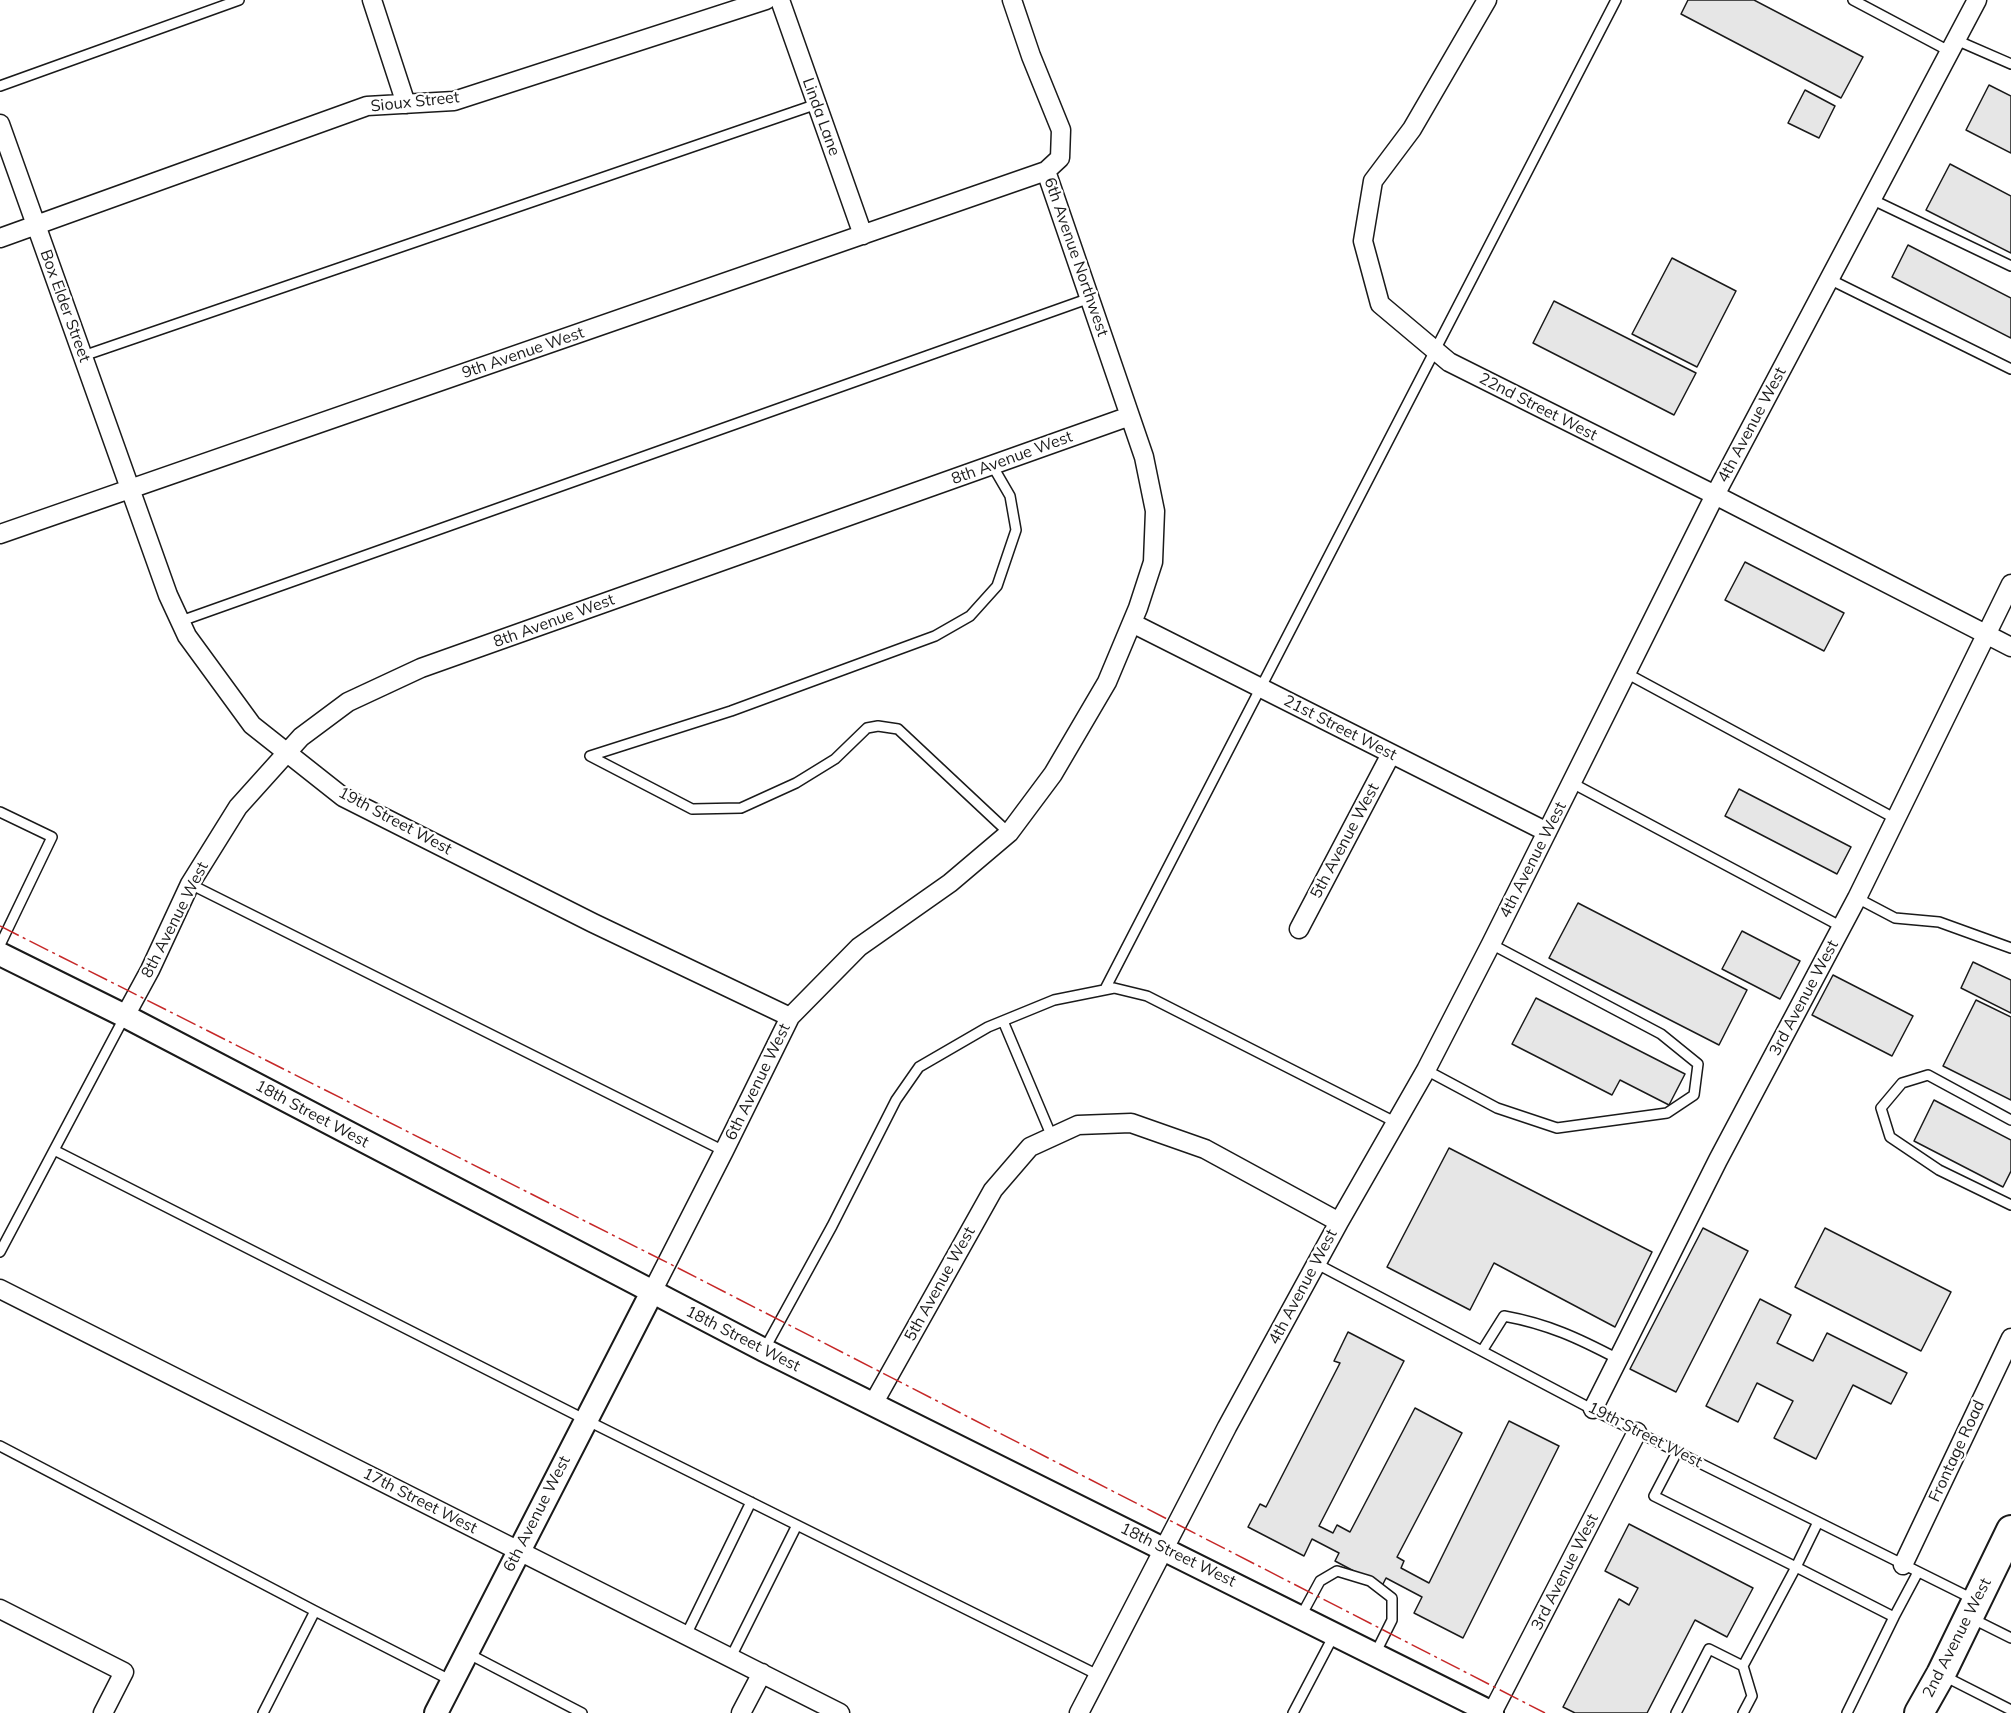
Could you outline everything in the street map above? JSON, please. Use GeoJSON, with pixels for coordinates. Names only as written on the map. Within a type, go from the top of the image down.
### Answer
{"type":"FeatureCollection","features":[{"type":"Feature","properties":{"kind":"main road","name":"2nd Avenue West"},"geometry":{"type":"LineString","coordinates":[[1919,1713],[1941,1674],[2011,1530]]}},
{"type":"Feature","properties":{"kind":"street"},"geometry":{"type":"LineString","coordinates":[[372,0],[406,104]]}},
{"type":"Feature","properties":{"kind":"street","name":"Sioux Street"},"geometry":{"type":"LineString","coordinates":[[0,238],[367,106],[454,101],[766,0]]}},
{"type":"Feature","properties":{"kind":"street","name":"Linda Lane"},"geometry":{"type":"LineString","coordinates":[[780,0],[863,235]]}},
{"type":"Feature","properties":{"kind":"street","name":"6th Avenue Northwest"},"geometry":{"type":"LineString","coordinates":[[1012,0],[1031,56],[1061,130],[1060,158],[1046,171],[1130,416]]}},
{"type":"Feature","properties":{"kind":"street","name":"22nd Street West"},"geometry":{"type":"LineString","coordinates":[[1487,0],[1412,129],[1373,181],[1363,241],[1380,304],[1449,362],[2011,647]]}},
{"type":"Feature","properties":{"kind":"street","name":"4th Avenue West"},"geometry":{"type":"LineString","coordinates":[[1079,1713],[1227,1427],[1339,1222],[1426,1070],[1715,495],[1977,0]]}},
{"type":"Feature","properties":{"kind":"street","name":"Box Elder Street"},"geometry":{"type":"LineString","coordinates":[[0,124],[130,489]]}},
{"type":"Feature","properties":{"kind":"street","name":"9th Avenue West"},"geometry":{"type":"LineString","coordinates":[[0,534],[1046,171]]}},
{"type":"Feature","properties":{"kind":"street","name":"8th Avenue West"},"geometry":{"type":"LineString","coordinates":[[125,1016],[150,970],[190,884],[238,807],[301,737],[348,702],[421,668],[1130,416]]}},
{"type":"Feature","properties":{"kind":"street","name":"6th Avenue West"},"geometry":{"type":"LineString","coordinates":[[436,1713],[724,1151],[790,1017],[859,947],[950,883],[1009,833],[1053,774],[1107,682],[1132,623],[1153,562],[1155,511],[1144,456],[1130,416]]}},
{"type":"Feature","properties":{"kind":"street","name":"19th Street West"},"geometry":{"type":"LineString","coordinates":[[130,489],[168,595],[187,636],[252,725],[343,797],[593,923],[790,1017]]}},
{"type":"Feature","properties":{"kind":"street","name":"3rd Avenue West"},"geometry":{"type":"LineString","coordinates":[[1593,1409],[1718,1160],[1857,898],[2011,584]]}},
{"type":"Feature","properties":{"kind":"street","name":"21st Street West"},"geometry":{"type":"LineString","coordinates":[[1132,623],[1547,832]]}},
{"type":"Feature","properties":{"kind":"street","name":"5th Avenue West"},"geometry":{"type":"LineString","coordinates":[[1299,929],[1391,754]]}},
{"type":"Feature","properties":{"kind":"street","name":"18th Street West"},"geometry":{"type":"LineString","coordinates":[[0,954],[125,1016],[764,1350],[1492,1713]]}},
{"type":"Feature","properties":{"kind":"street"},"geometry":{"type":"LineString","coordinates":[[1052,1137],[1078,1125],[1131,1123],[1205,1149],[1339,1222]]}},
{"type":"Feature","properties":{"kind":"street","name":"5th Avenue West"},"geometry":{"type":"LineString","coordinates":[[873,1404],[993,1190],[1030,1147],[1052,1137]]}},
{"type":"Feature","properties":{"kind":"street","name":"17th Street West"},"geometry":{"type":"LineString","coordinates":[[0,1289],[840,1713]]}},
{"type":"Feature","properties":{"kind":"street","name":"Frontage Road"},"geometry":{"type":"LineString","coordinates":[[1910,1568],[2011,1338]]}},
{"type":"Feature","properties":{"kind":"street","name":"3rd Avenue West"},"geometry":{"type":"LineString","coordinates":[[1492,1713],[1637,1432]]}},
{"type":"Feature","properties":{"kind":"street"},"geometry":{"type":"LineString","coordinates":[[0,1609],[124,1672],[103,1713]]}},
{"type":"Feature","properties":{"kind":"street"},"geometry":{"type":"LineString","coordinates":[[741,1713],[762,1673]]}},
{"type":"Feature","properties":{"kind":"lane"},"geometry":{"type":"LineString","coordinates":[[0,86],[239,0]]}},
{"type":"Feature","properties":{"kind":"lane"},"geometry":{"type":"LineString","coordinates":[[1105,989],[1616,0]]}},
{"type":"Feature","properties":{"kind":"lane"},"geometry":{"type":"LineString","coordinates":[[1853,0],[1953,46],[2011,64]]}},
{"type":"Feature","properties":{"kind":"lane"},"geometry":{"type":"LineString","coordinates":[[83,356],[817,104]]}},
{"type":"Feature","properties":{"kind":"lane"},"geometry":{"type":"LineString","coordinates":[[1871,199],[2011,266]]}},
{"type":"Feature","properties":{"kind":"lane"},"geometry":{"type":"LineString","coordinates":[[1829,279],[2011,369]]}},
{"type":"Feature","properties":{"kind":"lane"},"geometry":{"type":"LineString","coordinates":[[181,621],[1090,298]]}},
{"type":"Feature","properties":{"kind":"lane"},"geometry":{"type":"LineString","coordinates":[[992,465],[1010,496],[1016,530],[997,586],[970,616],[935,636],[731,711],[590,756],[692,809],[741,808],[796,783],[835,759],[867,728],[878,726],[897,729],[1009,833]]}},
{"type":"Feature","properties":{"kind":"lane"},"geometry":{"type":"LineString","coordinates":[[1626,674],[1896,819]]}},
{"type":"Feature","properties":{"kind":"lane"},"geometry":{"type":"LineString","coordinates":[[1572,783],[1842,927]]}},
{"type":"Feature","properties":{"kind":"lane"},"geometry":{"type":"LineString","coordinates":[[0,812],[52,837],[0,945]]}},
{"type":"Feature","properties":{"kind":"lane"},"geometry":{"type":"LineString","coordinates":[[190,884],[724,1151]]}},
{"type":"Feature","properties":{"kind":"lane"},"geometry":{"type":"LineString","coordinates":[[1857,898],[1895,918],[1939,922],[2011,948]]}},
{"type":"Feature","properties":{"kind":"lane"},"geometry":{"type":"LineString","coordinates":[[1426,1070],[1497,1108],[1557,1128],[1667,1113],[1694,1095],[1698,1064],[1660,1034],[1491,944]]}},
{"type":"Feature","properties":{"kind":"lane"},"geometry":{"type":"LineString","coordinates":[[764,1350],[832,1226],[896,1100],[919,1067],[988,1028],[1054,1000],[1113,988],[1147,996],[1397,1123]]}},
{"type":"Feature","properties":{"kind":"lane"},"geometry":{"type":"LineString","coordinates":[[0,1252],[125,1016]]}},
{"type":"Feature","properties":{"kind":"lane"},"geometry":{"type":"LineString","coordinates":[[1003,1021],[1052,1137]]}},
{"type":"Feature","properties":{"kind":"lane"},"geometry":{"type":"LineString","coordinates":[[2011,1120],[1928,1075],[1902,1083],[1881,1108],[1890,1137],[1939,1170],[2011,1205]]}},
{"type":"Feature","properties":{"kind":"lane"},"geometry":{"type":"LineString","coordinates":[[54,1150],[586,1420],[1098,1675]]}},
{"type":"Feature","properties":{"kind":"lane","name":"19th Street West"},"geometry":{"type":"LineString","coordinates":[[1317,1264],[1637,1432],[1910,1568],[1973,1609],[2011,1638]]}},
{"type":"Feature","properties":{"kind":"lane"},"geometry":{"type":"LineString","coordinates":[[1482,1351],[1503,1316],[1532,1321],[1573,1335],[1618,1359]]}},
{"type":"Feature","properties":{"kind":"lane"},"geometry":{"type":"LineString","coordinates":[[0,1446],[452,1681]]}},
{"type":"Feature","properties":{"kind":"lane"},"geometry":{"type":"LineString","coordinates":[[1677,1452],[1654,1496],[1894,1617]]}},
{"type":"Feature","properties":{"kind":"lane"},"geometry":{"type":"LineString","coordinates":[[686,1635],[751,1502]]}},
{"type":"Feature","properties":{"kind":"lane"},"geometry":{"type":"LineString","coordinates":[[1743,1713],[1752,1696],[1743,1666],[1818,1522]]}},
{"type":"Feature","properties":{"kind":"lane"},"geometry":{"type":"LineString","coordinates":[[731,1657],[797,1525]]}},
{"type":"Feature","properties":{"kind":"lane"},"geometry":{"type":"LineString","coordinates":[[1847,1713],[1894,1617],[1910,1568]]}},
{"type":"Feature","properties":{"kind":"lane"},"geometry":{"type":"LineString","coordinates":[[1301,1616],[1320,1581],[1337,1571],[1370,1581],[1392,1598],[1392,1620],[1375,1654]]}},
{"type":"Feature","properties":{"kind":"lane"},"geometry":{"type":"LineString","coordinates":[[263,1713],[315,1611]]}},
{"type":"Feature","properties":{"kind":"lane"},"geometry":{"type":"LineString","coordinates":[[1293,1713],[1335,1633]]}},
{"type":"Feature","properties":{"kind":"lane"},"geometry":{"type":"LineString","coordinates":[[1676,1713],[1709,1649],[1743,1666]]}},
{"type":"Feature","properties":{"kind":"lane"},"geometry":{"type":"LineString","coordinates":[[466,1653],[582,1713]]}},
{"type":"Feature","properties":{"kind":"lane"},"geometry":{"type":"LineString","coordinates":[[1941,1674],[2011,1710]]}},
{"type":"Feature","properties":{"kind":"building"},"geometry":{"type":"Polygon","coordinates":[[[1688,0],[1754,0],[1863,57],[1841,98],[1681,14],[1688,0]]]}},
{"type":"Feature","properties":{"kind":"building"},"geometry":{"type":"Polygon","coordinates":[[[1989,85],[2011,96],[2011,153],[1966,130],[1989,85]]]}},
{"type":"Feature","properties":{"kind":"building"},"geometry":{"type":"Polygon","coordinates":[[[1805,90],[1835,106],[1819,138],[1788,123],[1805,90]]]}},
{"type":"Feature","properties":{"kind":"building"},"geometry":{"type":"Polygon","coordinates":[[[1950,164],[2011,196],[2011,253],[1926,210],[1950,164]]]}},
{"type":"Feature","properties":{"kind":"building"},"geometry":{"type":"Polygon","coordinates":[[[1908,245],[2011,298],[2011,338],[1892,277],[1908,245]]]}},
{"type":"Feature","properties":{"kind":"building"},"geometry":{"type":"Polygon","coordinates":[[[1672,258],[1736,291],[1697,367],[1632,334],[1672,258]]]}},
{"type":"Feature","properties":{"kind":"building"},"geometry":{"type":"Polygon","coordinates":[[[1554,301],[1696,373],[1674,415],[1533,343],[1554,301]]]}},
{"type":"Feature","properties":{"kind":"building"},"geometry":{"type":"Polygon","coordinates":[[[1745,562],[1844,613],[1824,651],[1725,600],[1745,562]]]}},
{"type":"Feature","properties":{"kind":"building"},"geometry":{"type":"Polygon","coordinates":[[[1739,789],[1851,847],[1837,874],[1725,816],[1739,789]]]}},
{"type":"Feature","properties":{"kind":"building"},"geometry":{"type":"Polygon","coordinates":[[[1578,903],[1747,990],[1719,1045],[1549,958],[1578,903]]]}},
{"type":"Feature","properties":{"kind":"building"},"geometry":{"type":"Polygon","coordinates":[[[1742,931],[1800,961],[1780,999],[1722,969],[1742,931]]]}},
{"type":"Feature","properties":{"kind":"building"},"geometry":{"type":"Polygon","coordinates":[[[1973,962],[2011,980],[2011,1013],[1961,988],[1973,962]]]}},
{"type":"Feature","properties":{"kind":"building"},"geometry":{"type":"Polygon","coordinates":[[[1833,975],[1913,1016],[1892,1056],[1812,1015],[1833,975]]]}},
{"type":"Feature","properties":{"kind":"building"},"geometry":{"type":"Polygon","coordinates":[[[1536,998],[1685,1074],[1669,1105],[1620,1080],[1612,1095],[1512,1044],[1536,998]]]}},
{"type":"Feature","properties":{"kind":"building"},"geometry":{"type":"Polygon","coordinates":[[[1976,1000],[2011,1017],[2011,1100],[1943,1066],[1976,1000]]]}},
{"type":"Feature","properties":{"kind":"building"},"geometry":{"type":"Polygon","coordinates":[[[1934,1100],[2011,1140],[2011,1171],[2003,1187],[1914,1141],[1934,1100]]]}},
{"type":"Feature","properties":{"kind":"building"},"geometry":{"type":"Polygon","coordinates":[[[1449,1148],[1652,1252],[1615,1327],[1494,1263],[1470,1310],[1387,1267],[1449,1148]]]}},
{"type":"Feature","properties":{"kind":"building"},"geometry":{"type":"Polygon","coordinates":[[[1703,1228],[1748,1251],[1676,1392],[1630,1369],[1703,1228]]]}},
{"type":"Feature","properties":{"kind":"building"},"geometry":{"type":"Polygon","coordinates":[[[1825,1228],[1951,1292],[1921,1351],[1795,1287],[1825,1228]]]}},
{"type":"Feature","properties":{"kind":"building"},"geometry":{"type":"Polygon","coordinates":[[[1760,1299],[1791,1315],[1777,1343],[1813,1361],[1827,1333],[1907,1373],[1891,1404],[1853,1385],[1816,1459],[1774,1438],[1793,1401],[1757,1383],[1738,1422],[1706,1406],[1760,1299]]]}},
{"type":"Feature","properties":{"kind":"building"},"geometry":{"type":"Polygon","coordinates":[[[1348,1332],[1404,1361],[1319,1526],[1333,1533],[1337,1525],[1350,1532],[1415,1408],[1462,1433],[1397,1557],[1404,1561],[1401,1568],[1429,1583],[1509,1421],[1559,1446],[1463,1638],[1414,1613],[1422,1597],[1386,1578],[1382,1586],[1335,1561],[1339,1553],[1312,1539],[1304,1556],[1248,1527],[1260,1504],[1266,1507],[1340,1363],[1334,1361],[1348,1332]]]}},
{"type":"Feature","properties":{"kind":"building"},"geometry":{"type":"Polygon","coordinates":[[[1629,1524],[1753,1588],[1727,1637],[1695,1620],[1647,1713],[1575,1713],[1563,1707],[1619,1599],[1629,1605],[1638,1588],[1605,1571],[1629,1524]]]}},
{"type":"Feature","properties":{"kind":"power"},"geometry":{"type":"LineString","coordinates":[[0,926],[678,1268],[1545,1713]]}}]}
